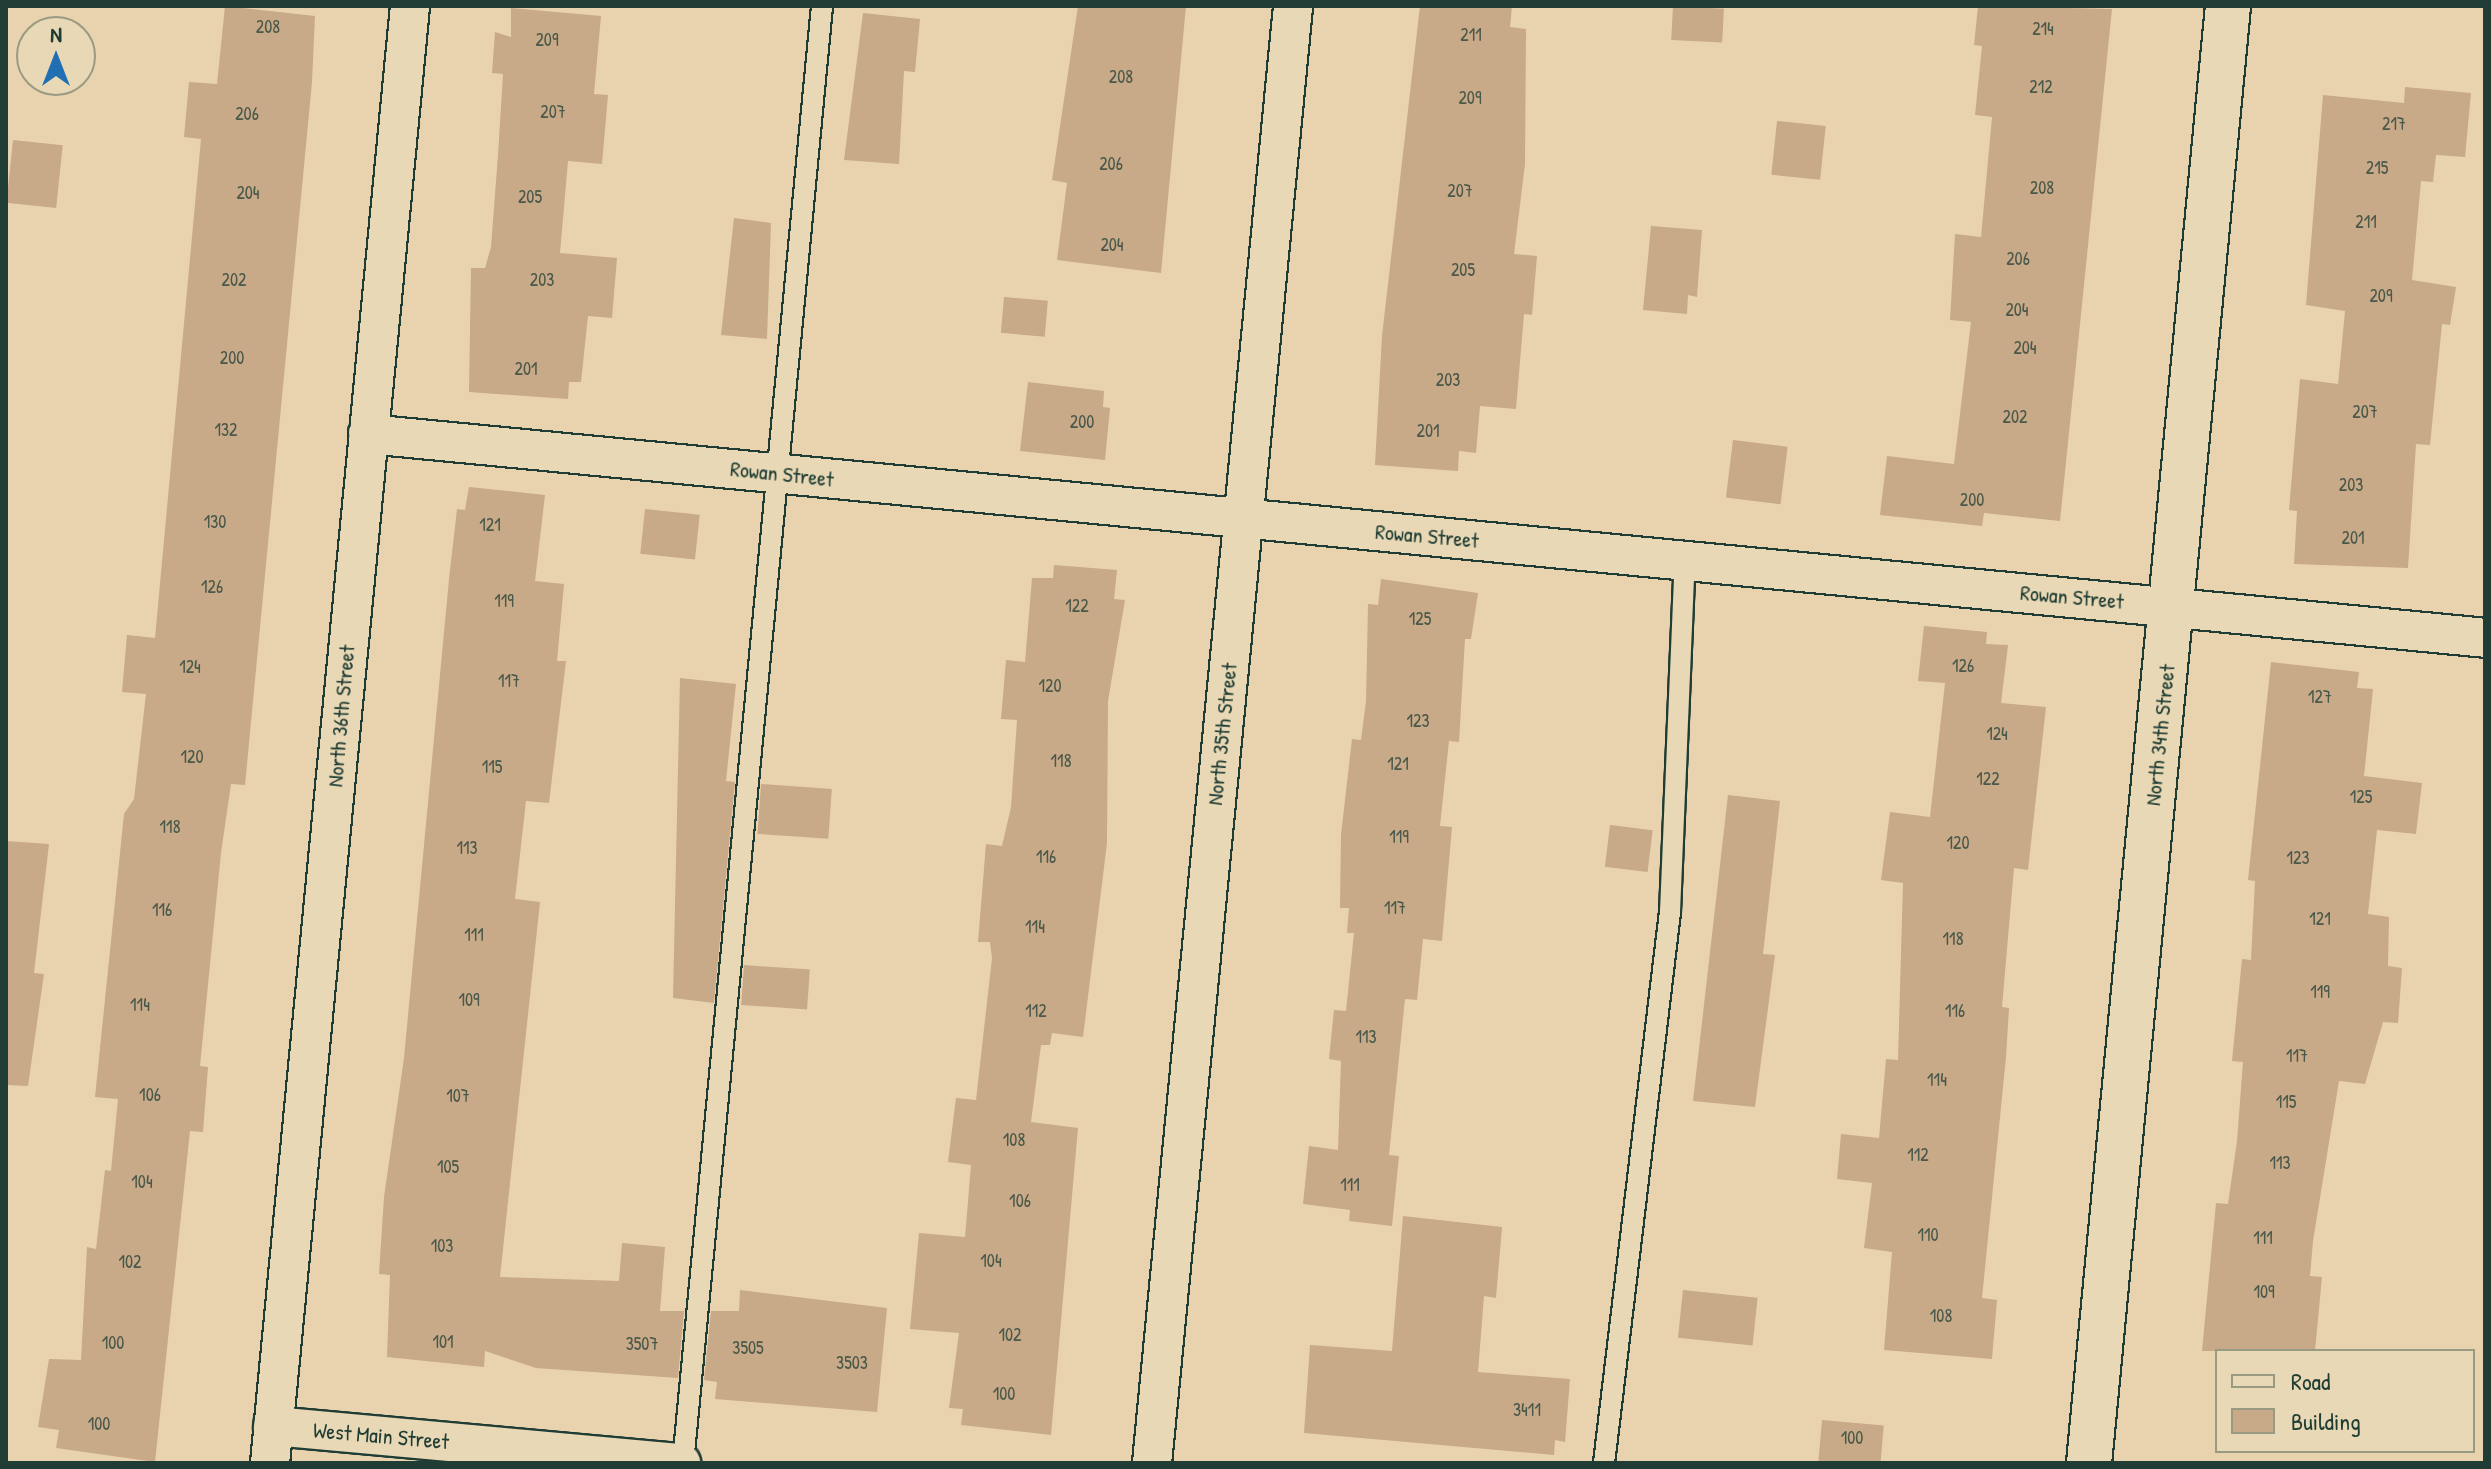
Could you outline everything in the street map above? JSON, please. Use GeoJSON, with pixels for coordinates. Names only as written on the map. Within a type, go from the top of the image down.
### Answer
{"type":"FeatureCollection","features":[{"type":"Feature","properties":{"kind":"street","name":"North 36th Street"},"geometry":{"type":"LineString","coordinates":[[271,1445],[410,6]]}},
{"type":"Feature","properties":{"kind":"street","name":"North 35th Street"},"geometry":{"type":"LineString","coordinates":[[1152,1463],[1293,6]]}},
{"type":"Feature","properties":{"kind":"street","name":"North 34th Street"},"geometry":{"type":"LineString","coordinates":[[2089,1463],[2228,6]]}},
{"type":"Feature","properties":{"kind":"street","name":"Rowan Street"},"geometry":{"type":"LineString","coordinates":[[368,434],[2485,638]]}},
{"type":"Feature","properties":{"kind":"street","name":"West Main Street"},"geometry":{"type":"LineString","coordinates":[[271,1445],[682,1463]]}},
{"type":"Feature","properties":{"kind":"lane"},"geometry":{"type":"LineString","coordinates":[[682,1463],[822,6]]}},
{"type":"Feature","properties":{"kind":"lane"},"geometry":{"type":"LineString","coordinates":[[1604,1463],[1670,912],[1685,561]]}},
{"type":"Feature","properties":{"kind":"building"},"geometry":{"type":"Polygon","coordinates":[[[225,6],[315,16],[312,82],[245,785],[231,784],[221,853],[200,1066],[208,1067],[203,1132],[190,1131],[155,1462],[56,1448],[59,1430],[38,1427],[49,1359],[81,1360],[87,1247],[96,1249],[105,1170],[111,1171],[118,1099],[95,1097],[124,814],[134,799],[146,694],[122,692],[127,635],[155,638],[201,139],[184,137],[189,82],[217,84],[225,6]]]}},
{"type":"Feature","properties":{"kind":"building"},"geometry":{"type":"Polygon","coordinates":[[[1078,6],[1186,6],[1161,273],[1057,260],[1067,183],[1052,180],[1078,6]]]}},
{"type":"Feature","properties":{"kind":"building"},"geometry":{"type":"Polygon","coordinates":[[[1420,6],[1512,6],[1510,27],[1526,29],[1525,164],[1514,254],[1537,256],[1532,315],[1524,314],[1516,409],[1480,406],[1476,453],[1459,451],[1458,471],[1375,465],[1382,336],[1420,6]]]}},
{"type":"Feature","properties":{"kind":"building"},"geometry":{"type":"Polygon","coordinates":[[[1673,6],[1724,9],[1722,43],[1671,40],[1673,6]]]}},
{"type":"Feature","properties":{"kind":"building"},"geometry":{"type":"Polygon","coordinates":[[[1978,6],[2112,9],[2060,521],[1984,513],[1982,526],[1880,515],[1887,456],[1954,464],[1971,322],[1950,320],[1955,234],[1981,237],[1992,117],[1975,115],[1982,46],[1974,45],[1978,6]]]}},
{"type":"Feature","properties":{"kind":"building"},"geometry":{"type":"Polygon","coordinates":[[[511,8],[601,16],[594,94],[608,95],[602,164],[568,161],[560,253],[617,258],[612,318],[588,316],[581,382],[569,382],[568,399],[469,392],[471,268],[485,268],[491,247],[498,155],[503,74],[492,73],[495,32],[511,37],[511,8]]]}},
{"type":"Feature","properties":{"kind":"building"},"geometry":{"type":"Polygon","coordinates":[[[863,13],[920,19],[915,72],[904,71],[899,164],[844,160],[863,13]]]}},
{"type":"Feature","properties":{"kind":"building"},"geometry":{"type":"Polygon","coordinates":[[[2405,87],[2471,93],[2465,157],[2436,155],[2433,182],[2421,181],[2412,280],[2456,287],[2450,325],[2442,324],[2430,445],[2416,444],[2408,568],[2294,564],[2297,511],[2289,510],[2300,379],[2338,384],[2345,311],[2306,305],[2323,95],[2404,103],[2405,87]]]}},
{"type":"Feature","properties":{"kind":"building"},"geometry":{"type":"Polygon","coordinates":[[[1777,121],[1826,126],[1820,180],[1771,175],[1777,121]]]}},
{"type":"Feature","properties":{"kind":"building"},"geometry":{"type":"Polygon","coordinates":[[[13,140],[63,145],[56,208],[6,203],[13,140]]]}},
{"type":"Feature","properties":{"kind":"building"},"geometry":{"type":"Polygon","coordinates":[[[734,218],[771,223],[767,339],[721,335],[734,218]]]}},
{"type":"Feature","properties":{"kind":"building"},"geometry":{"type":"Polygon","coordinates":[[[1651,226],[1702,230],[1697,297],[1688,295],[1687,314],[1643,310],[1651,226]]]}},
{"type":"Feature","properties":{"kind":"building"},"geometry":{"type":"Polygon","coordinates":[[[1004,297],[1048,301],[1045,337],[1001,333],[1004,297]]]}},
{"type":"Feature","properties":{"kind":"building"},"geometry":{"type":"Polygon","coordinates":[[[1028,382],[1104,391],[1103,407],[1110,408],[1105,460],[1020,451],[1028,382]]]}},
{"type":"Feature","properties":{"kind":"building"},"geometry":{"type":"Polygon","coordinates":[[[1733,440],[1788,447],[1781,504],[1726,498],[1733,440]]]}},
{"type":"Feature","properties":{"kind":"building"},"geometry":{"type":"Polygon","coordinates":[[[469,487],[545,495],[535,581],[564,584],[557,661],[566,661],[549,803],[526,801],[515,899],[540,902],[500,1277],[619,1281],[622,1243],[665,1247],[660,1311],[684,1311],[678,1378],[536,1368],[485,1351],[484,1367],[387,1357],[390,1275],[379,1274],[384,1197],[404,1058],[457,509],[465,510],[469,487]]]}},
{"type":"Feature","properties":{"kind":"building"},"geometry":{"type":"Polygon","coordinates":[[[645,509],[700,515],[695,560],[640,554],[645,509]]]}},
{"type":"Feature","properties":{"kind":"building"},"geometry":{"type":"Polygon","coordinates":[[[1054,565],[1117,570],[1114,599],[1125,600],[1108,701],[1107,843],[1083,1037],[1052,1033],[1050,1045],[1041,1045],[1031,1122],[1078,1128],[1051,1435],[961,1425],[963,1409],[949,1408],[959,1333],[910,1329],[919,1233],[965,1237],[971,1165],[948,1162],[956,1098],[976,1100],[992,958],[990,942],[978,942],[986,844],[1002,846],[1011,807],[1017,720],[1001,719],[1006,660],[1025,662],[1032,578],[1053,578],[1054,565]]]}},
{"type":"Feature","properties":{"kind":"building"},"geometry":{"type":"Polygon","coordinates":[[[1381,579],[1478,593],[1471,639],[1465,639],[1459,742],[1449,741],[1440,826],[1452,827],[1442,941],[1423,939],[1417,1000],[1405,999],[1389,1155],[1399,1156],[1392,1226],[1349,1221],[1350,1210],[1303,1204],[1309,1146],[1338,1150],[1341,1061],[1329,1059],[1334,1010],[1346,1011],[1354,933],[1347,933],[1349,908],[1340,908],[1341,835],[1352,739],[1361,740],[1366,701],[1368,604],[1378,605],[1381,579]]]}},
{"type":"Feature","properties":{"kind":"building"},"geometry":{"type":"Polygon","coordinates":[[[1924,626],[1987,632],[1986,644],[2008,645],[2001,703],[2046,707],[2028,870],[2014,868],[2002,1007],[2009,1008],[2006,1057],[1982,1298],[1997,1300],[1992,1359],[1884,1350],[1892,1252],[1864,1248],[1872,1183],[1837,1179],[1841,1134],[1879,1138],[1886,1059],[1898,1060],[1903,883],[1881,880],[1890,812],[1930,817],[1945,683],[1918,681],[1924,626]]]}},
{"type":"Feature","properties":{"kind":"building"},"geometry":{"type":"Polygon","coordinates":[[[2271,662],[2359,672],[2357,688],[2373,689],[2364,776],[2422,783],[2416,834],[2377,830],[2368,914],[2389,917],[2388,966],[2402,968],[2398,1023],[2383,1022],[2365,1084],[2339,1081],[2313,1241],[2310,1276],[2322,1277],[2315,1349],[2202,1351],[2216,1203],[2228,1204],[2237,1141],[2243,1062],[2232,1061],[2242,959],[2251,960],[2255,881],[2248,880],[2271,662]]]}},
{"type":"Feature","properties":{"kind":"building"},"geometry":{"type":"Polygon","coordinates":[[[680,678],[736,684],[726,781],[735,782],[714,1003],[673,998],[680,678]]]}},
{"type":"Feature","properties":{"kind":"building"},"geometry":{"type":"Polygon","coordinates":[[[761,784],[832,789],[828,839],[758,834],[761,784]]]}},
{"type":"Feature","properties":{"kind":"building"},"geometry":{"type":"Polygon","coordinates":[[[1728,795],[1780,801],[1763,954],[1775,955],[1755,1107],[1693,1101],[1728,795]]]}},
{"type":"Feature","properties":{"kind":"building"},"geometry":{"type":"Polygon","coordinates":[[[1610,825],[1653,830],[1648,872],[1605,867],[1610,825]]]}},
{"type":"Feature","properties":{"kind":"building"},"geometry":{"type":"Polygon","coordinates":[[[6,841],[49,844],[34,973],[44,974],[28,1086],[6,1085],[6,841]]]}},
{"type":"Feature","properties":{"kind":"building"},"geometry":{"type":"Polygon","coordinates":[[[744,965],[810,970],[807,1010],[741,1005],[744,965]]]}},
{"type":"Feature","properties":{"kind":"building"},"geometry":{"type":"Polygon","coordinates":[[[1403,1216],[1502,1227],[1496,1298],[1484,1296],[1478,1372],[1570,1379],[1565,1442],[1555,1440],[1554,1455],[1304,1433],[1310,1345],[1392,1351],[1403,1216]]]}},
{"type":"Feature","properties":{"kind":"building"},"geometry":{"type":"Polygon","coordinates":[[[740,1290],[887,1308],[877,1412],[715,1399],[717,1382],[704,1380],[711,1311],[739,1311],[740,1290]]]}},
{"type":"Feature","properties":{"kind":"building"},"geometry":{"type":"Polygon","coordinates":[[[1683,1290],[1758,1298],[1753,1346],[1678,1338],[1683,1290]]]}},
{"type":"Feature","properties":{"kind":"building"},"geometry":{"type":"Polygon","coordinates":[[[1822,1420],[1884,1425],[1880,1463],[1818,1463],[1822,1420]]]}}]}
